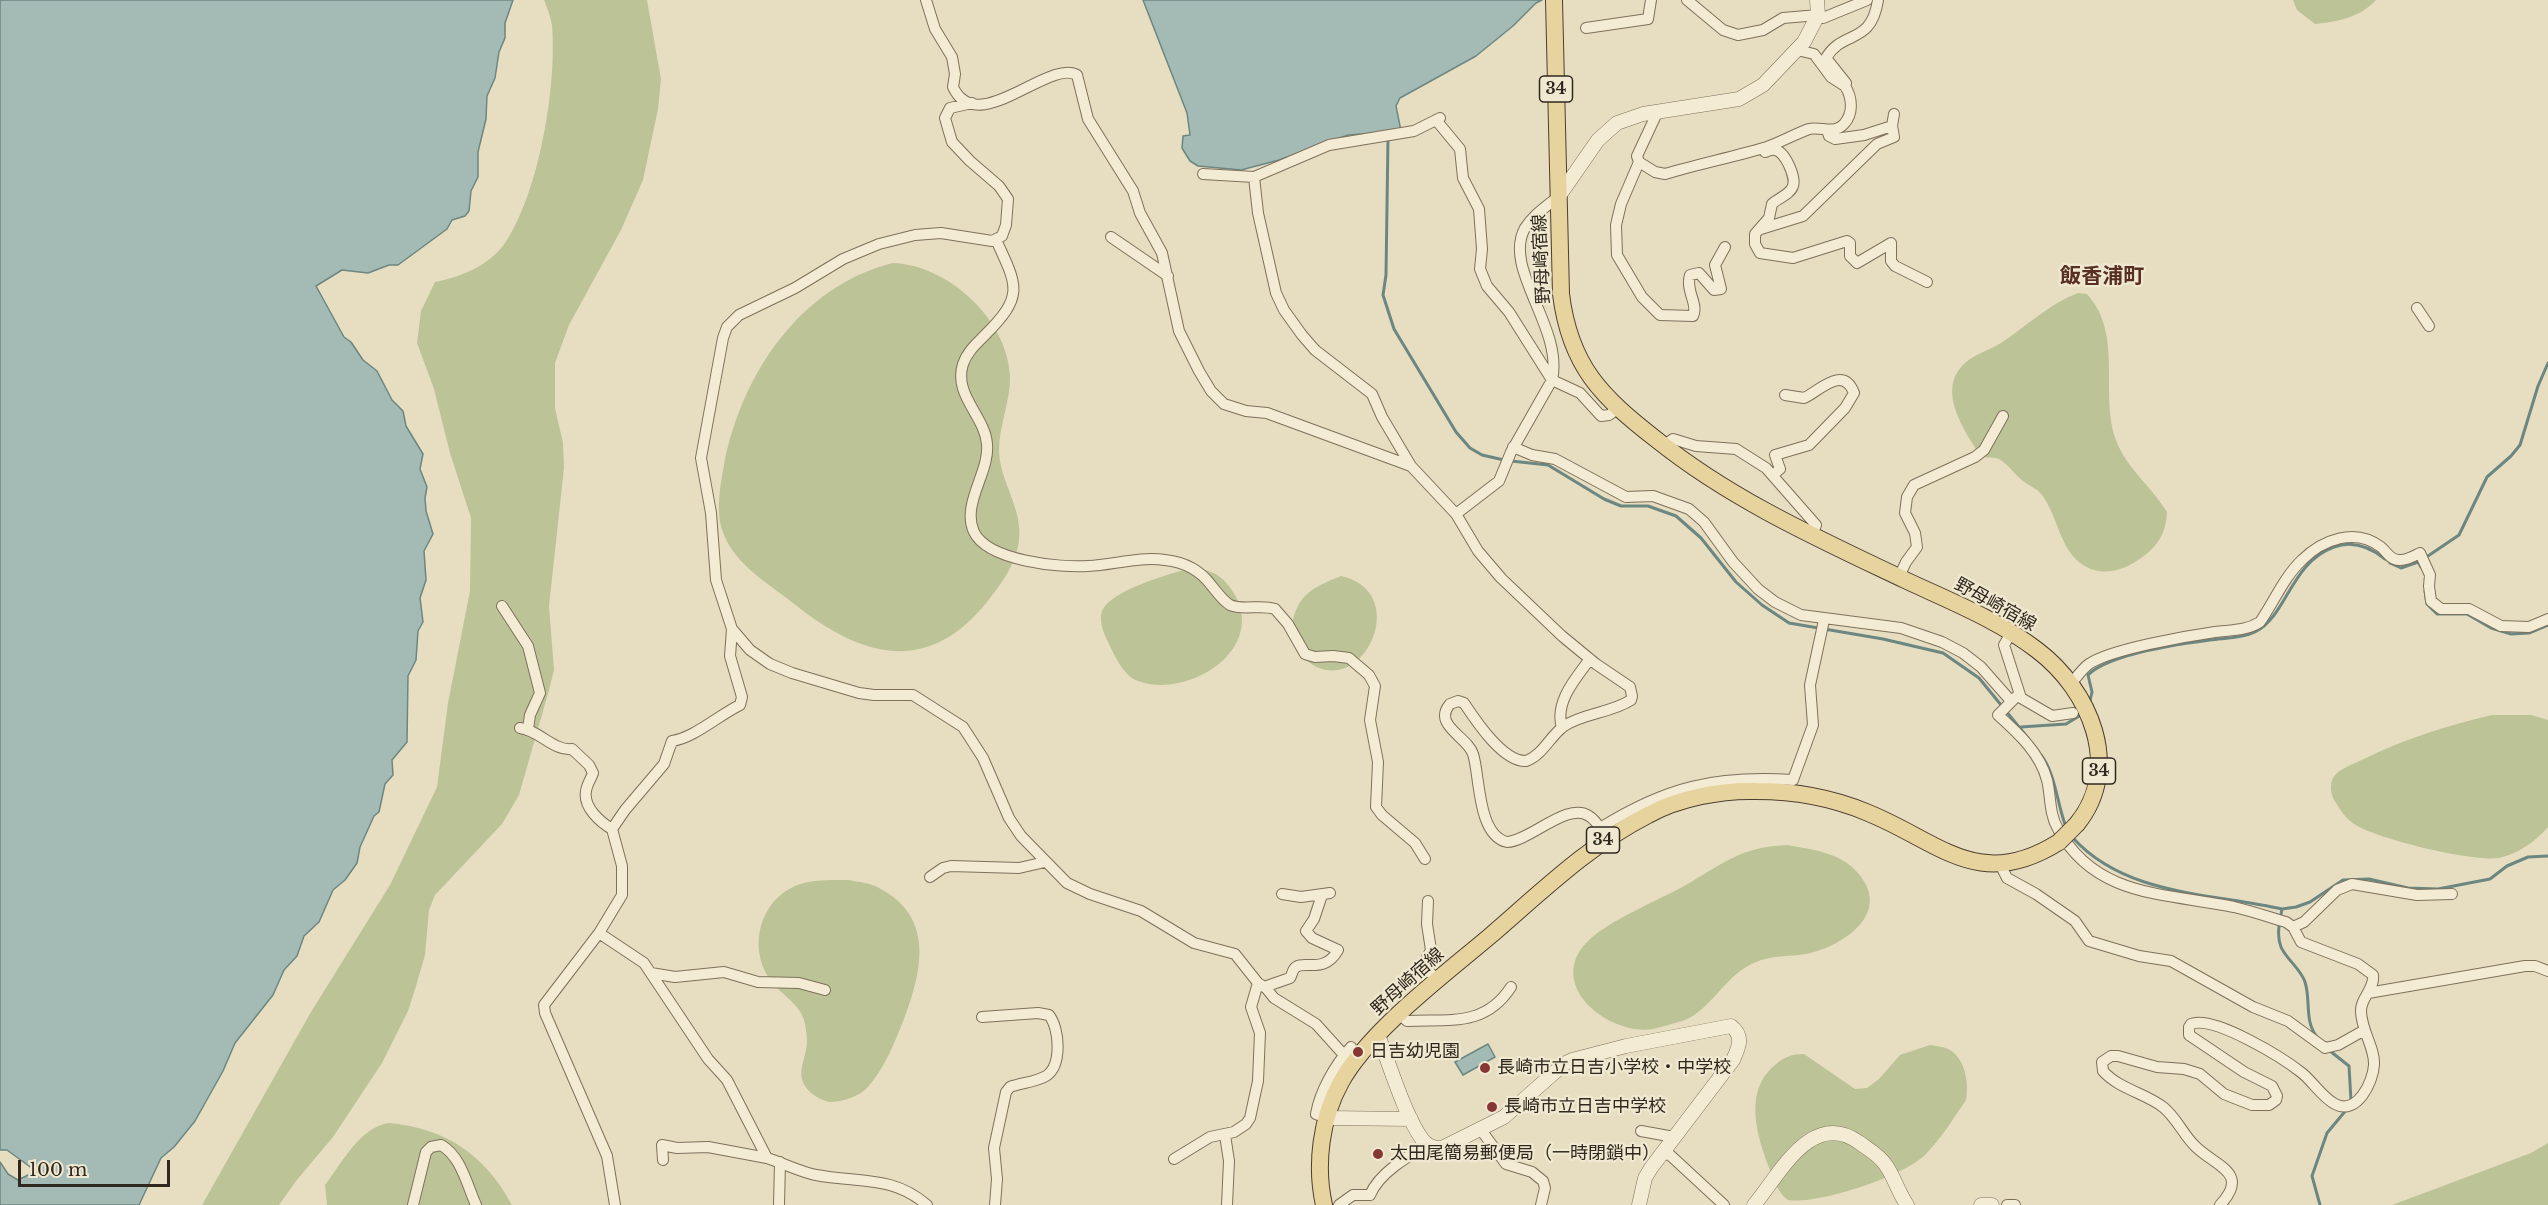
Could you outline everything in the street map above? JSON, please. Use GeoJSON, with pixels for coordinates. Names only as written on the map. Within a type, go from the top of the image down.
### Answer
{"type":"FeatureCollection","features":[{"type":"Feature","properties":{"kind":"main road","name":"野母崎宿線"},"geometry":{"type":"LineString","coordinates":[[1324,1205],[1320,1185],[1320,1156],[1327,1118],[1341,1082],[1357,1058],[1400,1014],[1603,833],[1650,813],[1721,793],[1790,792],[1819,796],[1851,806],[1966,860],[2000,864],[2029,857],[2059,842],[2088,810],[2097,785],[2098,743],[2070,685],[2039,652],[2011,633],[1812,536],[1746,501],[1687,464],[1617,409],[1597,388],[1584,368],[1571,340],[1563,310],[1554,0]]}},
{"type":"Feature","properties":{"kind":"street"},"geometry":{"type":"LineString","coordinates":[[926,0],[935,29],[952,57],[955,74],[953,87],[961,98],[972,103]]}},
{"type":"Feature","properties":{"kind":"street"},"geometry":{"type":"LineString","coordinates":[[1586,28],[1648,19],[1651,0]]}},
{"type":"Feature","properties":{"kind":"street"},"geometry":{"type":"LineString","coordinates":[[1687,0],[1723,30],[1738,34],[1763,30],[1783,18],[1817,16],[1823,18],[1867,0]]}},
{"type":"Feature","properties":{"kind":"street"},"geometry":{"type":"LineString","coordinates":[[1817,0],[1817,16]]}},
{"type":"Feature","properties":{"kind":"street"},"geometry":{"type":"LineString","coordinates":[[1638,162],[1655,172],[1665,174],[1767,147],[1817,127],[1831,131],[1844,124],[1849,115],[1851,97],[1845,86],[1846,82],[1826,58],[1842,41],[1864,32],[1871,22],[1878,0]]}},
{"type":"Feature","properties":{"kind":"street","name":"野母崎宿線"},"geometry":{"type":"LineString","coordinates":[[1456,514],[1499,481],[1512,450],[1552,380],[1555,369],[1552,346],[1543,316],[1524,273],[1520,244],[1521,237],[1530,221],[1559,196],[1588,152],[1610,128],[1628,118],[1745,96],[1763,85],[1797,50],[1817,16]]}},
{"type":"Feature","properties":{"kind":"street"},"geometry":{"type":"LineString","coordinates":[[1797,50],[1814,54],[1831,77],[1845,86]]}},
{"type":"Feature","properties":{"kind":"street"},"geometry":{"type":"LineString","coordinates":[[612,829],[630,802],[664,764],[672,741],[684,739],[720,715],[740,705],[742,698],[730,656],[732,629],[716,580],[711,513],[701,458],[715,373],[727,327],[739,315],[795,288],[843,259],[879,244],[915,235],[940,233],[988,241],[1002,236],[1006,225],[1008,199],[999,186],[955,146],[946,124],[945,115],[950,108],[972,103],[999,101],[1067,71],[1077,75],[1088,119],[1133,191],[1140,213],[1162,253],[1179,331],[1211,391],[1224,404],[1246,411],[1267,413],[1411,466]]}},
{"type":"Feature","properties":{"kind":"street"},"geometry":{"type":"LineString","coordinates":[[1658,111],[1639,148],[1638,162],[1621,204],[1616,225],[1617,255],[1646,302],[1665,316],[1693,316],[1695,309],[1688,288],[1690,275],[1699,273],[1714,290],[1721,289],[1715,265],[1725,247]]}},
{"type":"Feature","properties":{"kind":"street"},"geometry":{"type":"LineString","coordinates":[[1761,229],[1803,216],[1877,144],[1894,137],[1892,126],[1894,114]]}},
{"type":"Feature","properties":{"kind":"street"},"geometry":{"type":"LineString","coordinates":[[1203,174],[1254,177],[1329,145],[1414,131],[1438,119],[1460,149],[1463,178],[1479,209],[1482,249],[1480,269],[1487,286],[1509,312],[1552,380],[1580,393],[1601,416],[1609,415],[1617,409]]}},
{"type":"Feature","properties":{"kind":"street"},"geometry":{"type":"LineString","coordinates":[[1827,130],[1831,138],[1841,139],[1880,132],[1892,126]]}},
{"type":"Feature","properties":{"kind":"street"},"geometry":{"type":"LineString","coordinates":[[1728,159],[1735,160],[1776,150],[1789,165],[1793,186],[1786,194],[1773,202],[1771,214],[1755,234],[1758,250],[1764,256],[1793,258],[1847,241],[1850,243],[1850,256],[1857,263],[1891,243],[1892,261],[1895,266],[1927,282]]}},
{"type":"Feature","properties":{"kind":"street"},"geometry":{"type":"LineString","coordinates":[[1254,177],[1270,274],[1284,310],[1315,350],[1372,394],[1382,417],[1411,466],[1456,514]]}},
{"type":"Feature","properties":{"kind":"street"},"geometry":{"type":"LineString","coordinates":[[1111,237],[1168,276]]}},
{"type":"Feature","properties":{"kind":"street"},"geometry":{"type":"LineString","coordinates":[[996,240],[1013,279],[1012,303],[1000,321],[973,346],[963,364],[962,372],[964,392],[987,437],[988,456],[972,515],[972,525],[978,538],[1002,553],[1036,562],[1087,566],[1151,559],[1185,565],[1196,570],[1229,604],[1275,609],[1288,624],[1305,654],[1315,657],[1349,658],[1369,675],[1375,686],[1370,720],[1378,762],[1376,807],[1382,815],[1415,843],[1425,859]]}},
{"type":"Feature","properties":{"kind":"street"},"geometry":{"type":"LineString","coordinates":[[2417,308],[2429,326]]}},
{"type":"Feature","properties":{"kind":"street"},"geometry":{"type":"LineString","coordinates":[[1773,475],[1780,468],[1775,454],[1809,445],[1845,408],[1854,393],[1844,382],[1834,381],[1825,384],[1804,398],[1785,395]]}},
{"type":"Feature","properties":{"kind":"street"},"geometry":{"type":"LineString","coordinates":[[1899,577],[1917,547],[1915,533],[1905,513],[1907,497],[1914,485],[1975,457],[1983,450],[2003,416]]}},
{"type":"Feature","properties":{"kind":"street"},"geometry":{"type":"LineString","coordinates":[[1664,446],[1673,439],[1696,446],[1736,449],[1773,475],[1816,525],[1812,536]]}},
{"type":"Feature","properties":{"kind":"street"},"geometry":{"type":"LineString","coordinates":[[1512,450],[1555,459],[1620,495],[1635,498],[1653,496],[1689,509],[1704,522],[1733,562],[1758,589],[1775,602],[1801,615],[1824,620],[1901,628],[1942,642],[1962,653],[1981,667],[2013,699],[2052,716],[2082,710]]}},
{"type":"Feature","properties":{"kind":"street","name":"34"},"geometry":{"type":"LineString","coordinates":[[1456,514],[1478,551],[1529,606],[1590,659],[1630,687],[1632,696],[1631,700],[1620,707],[1591,715],[1562,728],[1531,760],[1520,762],[1483,731],[1462,702],[1450,704],[1444,714],[1448,725],[1472,752],[1481,808],[1502,841],[1517,840],[1573,813],[1587,814],[1603,833]]}},
{"type":"Feature","properties":{"kind":"street"},"geometry":{"type":"LineString","coordinates":[[2070,685],[2088,665],[2107,656],[2145,645],[2255,626],[2264,616],[2293,569],[2315,549],[2337,538],[2360,538],[2370,541],[2381,547],[2392,559],[2402,561],[2420,553],[2430,575],[2431,601],[2441,609],[2469,609],[2501,626],[2529,627],[2548,619]]}},
{"type":"Feature","properties":{"kind":"street"},"geometry":{"type":"LineString","coordinates":[[502,606],[528,646],[540,693],[524,729],[562,749],[572,749],[589,765],[593,773],[587,785],[586,799],[597,818],[612,829],[622,866],[622,895],[599,933],[544,1005],[545,1013],[607,1156],[615,1205]]}},
{"type":"Feature","properties":{"kind":"street"},"geometry":{"type":"LineString","coordinates":[[1603,833],[1625,812],[1661,795],[1707,781],[1738,778],[1793,780],[1813,725],[1810,685],[1824,620]]}},
{"type":"Feature","properties":{"kind":"street"},"geometry":{"type":"LineString","coordinates":[[732,629],[750,650],[770,664],[792,674],[859,693],[913,695],[963,727],[983,758],[1009,818],[1021,836],[1067,883],[1090,894],[1141,910],[1194,944],[1235,954],[1274,999],[1316,1024],[1348,1051],[1318,1103],[1316,1114],[1327,1118],[1411,1119]]}},
{"type":"Feature","properties":{"kind":"street"},"geometry":{"type":"LineString","coordinates":[[2011,633],[2004,645],[2013,699]]}},
{"type":"Feature","properties":{"kind":"street"},"geometry":{"type":"LineString","coordinates":[[1562,728],[1560,720],[1565,694],[1590,659]]}},
{"type":"Feature","properties":{"kind":"street"},"geometry":{"type":"LineString","coordinates":[[2013,699],[1998,715],[2020,736],[2041,766],[2046,777],[2054,821],[2070,848],[2081,860],[2112,882],[2129,888],[2234,907],[2274,918],[2290,925],[2301,942],[2372,971],[2374,978],[2360,1009],[2363,1031],[2374,1056],[2374,1064],[2370,1084],[2354,1102],[2345,1107],[2335,1104],[2302,1073],[2275,1055],[2205,1023],[2192,1024],[2189,1027],[2189,1035],[2244,1072],[2272,1086],[2277,1096],[2273,1102],[2264,1106],[2232,1098],[2200,1074],[2184,1069],[2157,1067],[2118,1056],[2106,1058],[2102,1066],[2106,1074],[2164,1108],[2194,1146],[2229,1174],[2233,1186],[2231,1193],[2220,1205]]}},
{"type":"Feature","properties":{"kind":"street"},"geometry":{"type":"LineString","coordinates":[[930,877],[943,868],[951,866],[1019,868],[1045,862]]}},
{"type":"Feature","properties":{"kind":"street"},"geometry":{"type":"LineString","coordinates":[[2000,864],[2007,878],[2036,894],[2075,921],[2089,941],[2139,956],[2171,961],[2253,1008],[2288,1021],[2329,1047],[2363,1031]]}},
{"type":"Feature","properties":{"kind":"street"},"geometry":{"type":"LineString","coordinates":[[2290,925],[2304,922],[2337,890],[2352,884],[2417,895],[2452,894]]}},
{"type":"Feature","properties":{"kind":"street"},"geometry":{"type":"LineString","coordinates":[[1261,985],[1290,978],[1294,969],[1299,966],[1325,964],[1335,956],[1338,950],[1312,938],[1306,931],[1326,894],[1301,897],[1282,894]]}},
{"type":"Feature","properties":{"kind":"street"},"geometry":{"type":"LineString","coordinates":[[1428,901],[1427,924],[1431,950],[1423,965],[1438,981]]}},
{"type":"Feature","properties":{"kind":"street"},"geometry":{"type":"LineString","coordinates":[[599,933],[644,963],[702,1052],[727,1080],[767,1158]]}},
{"type":"Feature","properties":{"kind":"street"},"geometry":{"type":"LineString","coordinates":[[2368,993],[2525,966],[2548,971]]}},
{"type":"Feature","properties":{"kind":"street"},"geometry":{"type":"LineString","coordinates":[[651,973],[675,977],[724,972],[758,982],[799,983],[825,990]]}},
{"type":"Feature","properties":{"kind":"street"},"geometry":{"type":"LineString","coordinates":[[1174,1159],[1210,1137],[1225,1135],[1246,1124],[1253,1106],[1258,1081],[1257,1050],[1260,1033],[1251,1007],[1261,985]]}},
{"type":"Feature","properties":{"kind":"street"},"geometry":{"type":"LineString","coordinates":[[1400,1014],[1407,1021],[1468,1019],[1493,1008],[1502,1001],[1511,987]]}},
{"type":"Feature","properties":{"kind":"street"},"geometry":{"type":"LineString","coordinates":[[982,1017],[1038,1013],[1049,1015],[1056,1027],[1058,1040],[1053,1068],[1049,1074],[1010,1087],[1006,1092],[994,1148],[997,1179],[995,1205]]}},
{"type":"Feature","properties":{"kind":"street"},"geometry":{"type":"LineString","coordinates":[[1378,1035],[1411,1119],[1421,1138],[1428,1145],[1442,1148],[1480,1130],[1519,1106],[1564,1064],[1572,1060],[1713,1027],[1731,1026],[1740,1038],[1733,1060],[1645,1178],[1639,1205]]}},
{"type":"Feature","properties":{"kind":"street"},"geometry":{"type":"LineString","coordinates":[[1480,1130],[1506,1164],[1532,1172],[1543,1181],[1545,1188],[1541,1205]]}},
{"type":"Feature","properties":{"kind":"street"},"geometry":{"type":"LineString","coordinates":[[1641,1131],[1674,1137]]}},
{"type":"Feature","properties":{"kind":"street"},"geometry":{"type":"LineString","coordinates":[[1754,1205],[1798,1149],[1820,1134],[1835,1132],[1854,1139],[1884,1163],[1906,1205]]}},
{"type":"Feature","properties":{"kind":"street"},"geometry":{"type":"LineString","coordinates":[[1225,1135],[1228,1161],[1227,1205]]}},
{"type":"Feature","properties":{"kind":"street"},"geometry":{"type":"LineString","coordinates":[[413,1205],[426,1152],[431,1147],[441,1145],[448,1149],[458,1163],[476,1205]]}},
{"type":"Feature","properties":{"kind":"street"},"geometry":{"type":"LineString","coordinates":[[663,1160],[662,1145],[677,1148],[708,1147],[767,1158],[813,1174],[888,1182],[914,1194],[927,1205]]}},
{"type":"Feature","properties":{"kind":"street"},"geometry":{"type":"LineString","coordinates":[[1339,1205],[1353,1196],[1370,1195],[1373,1186],[1390,1171],[1428,1145]]}},
{"type":"Feature","properties":{"kind":"street"},"geometry":{"type":"LineString","coordinates":[[1661,1155],[1670,1155],[1724,1205]]}},
{"type":"Feature","properties":{"kind":"street"},"geometry":{"type":"LineString","coordinates":[[779,1205],[780,1162]]}},
{"type":"Feature","properties":{"kind":"street"},"geometry":{"type":"LineString","coordinates":[[1981,1205],[1992,1205]]}},
{"type":"Feature","properties":{"kind":"street"},"geometry":{"type":"LineString","coordinates":[[2007,1205],[2015,1205]]}},
{"type":"Feature","properties":{"kind":"green space"},"geometry":{"type":"Polygon","coordinates":[[[544,0],[647,0],[661,79],[658,109],[643,180],[621,230],[569,325],[555,363],[555,408],[563,443],[564,468],[549,606],[554,670],[549,690],[519,795],[502,824],[435,895],[429,910],[425,955],[408,1011],[382,1063],[333,1137],[279,1205],[202,1205],[311,1012],[390,885],[437,787],[448,703],[470,591],[471,518],[450,453],[434,389],[417,343],[421,311],[435,282],[455,277],[483,264],[499,251],[517,222],[536,168],[552,78],[552,26],[544,0]]]}},
{"type":"Feature","properties":{"kind":"green space"},"geometry":{"type":"Polygon","coordinates":[[[2293,0],[2376,0],[2356,15],[2315,24],[2297,10],[2293,0]]]}},
{"type":"Feature","properties":{"kind":"green space"},"geometry":{"type":"Polygon","coordinates":[[[893,263],[914,266],[934,273],[953,285],[986,315],[998,334],[1006,354],[1010,375],[1009,394],[1001,432],[1000,462],[1018,517],[1019,540],[1008,573],[987,602],[964,626],[941,641],[917,650],[893,651],[868,646],[843,636],[818,622],[754,573],[729,546],[721,527],[719,509],[722,473],[732,431],[744,399],[760,368],[780,339],[803,313],[830,292],[860,275],[893,263]]]}},
{"type":"Feature","properties":{"kind":"green space"},"geometry":{"type":"Polygon","coordinates":[[[2078,293],[2087,294],[2098,310],[2105,328],[2108,346],[2111,422],[2120,450],[2167,512],[2162,534],[2150,551],[2128,566],[2117,570],[2097,571],[2079,562],[2065,544],[2040,492],[2023,481],[1999,459],[1981,457],[1961,423],[1953,398],[1956,374],[1965,363],[2001,343],[2057,303],[2078,293]]]}},
{"type":"Feature","properties":{"kind":"green space"},"geometry":{"type":"Polygon","coordinates":[[[1191,568],[1217,575],[1231,588],[1242,616],[1240,635],[1231,652],[1216,666],[1198,677],[1178,683],[1157,685],[1133,679],[1121,666],[1106,638],[1101,624],[1102,611],[1108,603],[1128,590],[1191,568]]]}},
{"type":"Feature","properties":{"kind":"green space"},"geometry":{"type":"Polygon","coordinates":[[[1341,576],[1363,586],[1374,602],[1377,621],[1372,640],[1361,657],[1346,668],[1327,670],[1307,661],[1300,655],[1293,639],[1293,621],[1299,603],[1309,592],[1341,576]]]}},
{"type":"Feature","properties":{"kind":"green space"},"geometry":{"type":"Polygon","coordinates":[[[2492,715],[2531,715],[2548,720],[2548,827],[2520,850],[2499,858],[2486,858],[2425,848],[2383,836],[2354,824],[2334,800],[2331,790],[2332,780],[2345,768],[2411,739],[2492,715]]]}},
{"type":"Feature","properties":{"kind":"green space"},"geometry":{"type":"Polygon","coordinates":[[[1787,845],[1831,855],[1850,866],[1865,883],[1869,895],[1869,907],[1865,918],[1848,936],[1814,952],[1774,957],[1748,966],[1733,977],[1699,1012],[1684,1020],[1661,1027],[1645,1030],[1628,1028],[1596,1012],[1584,1000],[1576,986],[1573,970],[1578,954],[1596,934],[1615,921],[1684,886],[1732,858],[1757,849],[1787,845]]]}},
{"type":"Feature","properties":{"kind":"green space"},"geometry":{"type":"Polygon","coordinates":[[[849,880],[879,888],[897,900],[909,914],[916,930],[919,964],[916,982],[904,1019],[879,1072],[868,1087],[856,1096],[830,1102],[812,1094],[802,1080],[807,1042],[803,1017],[795,1005],[769,978],[759,953],[759,939],[766,914],[773,902],[783,893],[808,882],[849,880]]]}},
{"type":"Feature","properties":{"kind":"green space"},"geometry":{"type":"Polygon","coordinates":[[[1930,1045],[1948,1049],[1960,1060],[1965,1073],[1967,1094],[1966,1100],[1952,1122],[1925,1155],[1898,1172],[1859,1188],[1818,1198],[1788,1200],[1784,1197],[1776,1184],[1764,1153],[1757,1126],[1756,1099],[1765,1075],[1788,1056],[1804,1054],[1855,1089],[1867,1088],[1879,1079],[1900,1055],[1930,1045]]]}},
{"type":"Feature","properties":{"kind":"green space"},"geometry":{"type":"Polygon","coordinates":[[[389,1123],[428,1131],[462,1147],[489,1172],[512,1205],[327,1205],[325,1185],[352,1147],[369,1131],[389,1123]]]}},
{"type":"Feature","properties":{"kind":"green space"},"geometry":{"type":"Polygon","coordinates":[[[2548,1143],[2548,1205],[2392,1205],[2531,1153],[2548,1143]]]}},
{"type":"Feature","properties":{"kind":"water"},"geometry":{"type":"Polygon","coordinates":[[[0,0],[513,0],[505,23],[505,38],[499,52],[495,78],[487,96],[486,119],[478,152],[478,177],[471,191],[469,211],[465,216],[452,220],[447,229],[398,265],[389,265],[368,273],[342,270],[316,286],[344,337],[351,342],[363,360],[377,371],[392,400],[403,411],[406,426],[423,454],[420,469],[427,487],[426,511],[433,534],[424,551],[426,580],[420,598],[423,622],[418,631],[416,660],[408,676],[407,742],[392,760],[393,775],[385,784],[379,812],[374,816],[360,847],[357,863],[345,880],[333,890],[319,922],[304,936],[297,956],[284,970],[273,995],[235,1043],[223,1071],[195,1121],[174,1147],[161,1158],[139,1205],[0,1205],[0,1162],[8,1174],[18,1180],[32,1173],[33,1169],[7,1150],[0,1150],[0,0]]]}},
{"type":"Feature","properties":{"kind":"water"},"geometry":{"type":"Polygon","coordinates":[[[1143,0],[1542,0],[1476,56],[1400,98],[1396,106],[1401,131],[1348,135],[1279,160],[1241,170],[1198,166],[1190,161],[1182,148],[1183,136],[1190,135],[1187,113],[1143,0]]]}},
{"type":"Feature","properties":{"kind":"water"},"geometry":{"type":"Polygon","coordinates":[[[1488,1044],[1495,1057],[1463,1075],[1455,1062],[1488,1044]]]}},
{"type":"Feature","properties":{"kind":"waterway"},"geometry":{"type":"LineString","coordinates":[[1388,138],[1386,275],[1383,295],[1394,329],[1456,432],[1470,448],[1482,455],[1504,460]]}},
{"type":"Feature","properties":{"kind":"waterway"},"geometry":{"type":"LineString","coordinates":[[2425,558],[2459,535],[2487,477],[2520,445],[2538,386],[2548,363]]}},
{"type":"Feature","properties":{"kind":"waterway"},"geometry":{"type":"LineString","coordinates":[[1511,461],[1548,465],[1604,499],[1621,506],[1648,506],[1676,516],[1701,538],[1736,582],[1762,605],[1789,623],[1883,639],[1943,653],[1979,678],[2028,738]]}},
{"type":"Feature","properties":{"kind":"waterway"},"geometry":{"type":"LineString","coordinates":[[2089,705],[2092,692],[2088,675],[2112,661],[2163,647],[2238,637],[2255,632],[2275,614],[2298,576],[2308,565],[2319,555],[2334,547],[2348,544],[2361,546],[2385,559]]}},
{"type":"Feature","properties":{"kind":"waterway"},"geometry":{"type":"LineString","coordinates":[[2390,563],[2401,568],[2418,562],[2421,567]]}},
{"type":"Feature","properties":{"kind":"waterway"},"geometry":{"type":"LineString","coordinates":[[2425,591],[2427,604],[2437,614],[2467,614],[2491,628],[2511,634],[2529,633],[2548,625]]}},
{"type":"Feature","properties":{"kind":"waterway"},"geometry":{"type":"LineString","coordinates":[[2021,727],[2066,724],[2081,715]]}},
{"type":"Feature","properties":{"kind":"waterway"},"geometry":{"type":"LineString","coordinates":[[2041,755],[2050,771],[2066,827]]}},
{"type":"Feature","properties":{"kind":"waterway"},"geometry":{"type":"LineString","coordinates":[[2073,838],[2094,857],[2144,882],[2199,895],[2282,909],[2310,902],[2343,880],[2369,879],[2408,888],[2438,889],[2490,879],[2507,866],[2528,857],[2548,856]]}},
{"type":"Feature","properties":{"kind":"waterway"},"geometry":{"type":"LineString","coordinates":[[2282,909],[2279,928],[2280,942],[2283,951],[2305,982],[2310,1024],[2317,1037]]}},
{"type":"Feature","properties":{"kind":"waterway"},"geometry":{"type":"LineString","coordinates":[[2330,1051],[2349,1066],[2351,1101]]}},
{"type":"Feature","properties":{"kind":"waterway"},"geometry":{"type":"LineString","coordinates":[[2320,1205],[2312,1176],[2327,1133],[2347,1109]]}},
{"type":"Feature","properties":{"kind":"place","name":"日吉幼児園"},"geometry":{"type":"Point","coordinates":[1358,1052]}},
{"type":"Feature","properties":{"kind":"place","name":"長崎市立日吉小学校・中学校"},"geometry":{"type":"Point","coordinates":[1485,1068]}},
{"type":"Feature","properties":{"kind":"place","name":"長崎市立日吉中学校"},"geometry":{"type":"Point","coordinates":[1492,1107]}},
{"type":"Feature","properties":{"kind":"place","name":"太田尾簡易郵便局（一時閉鎖中）"},"geometry":{"type":"Point","coordinates":[1378,1154]}},
{"type":"Feature","properties":{"kind":"district","name":"飯香浦町"},"geometry":{"type":"Point","coordinates":[2102,277]}}]}
